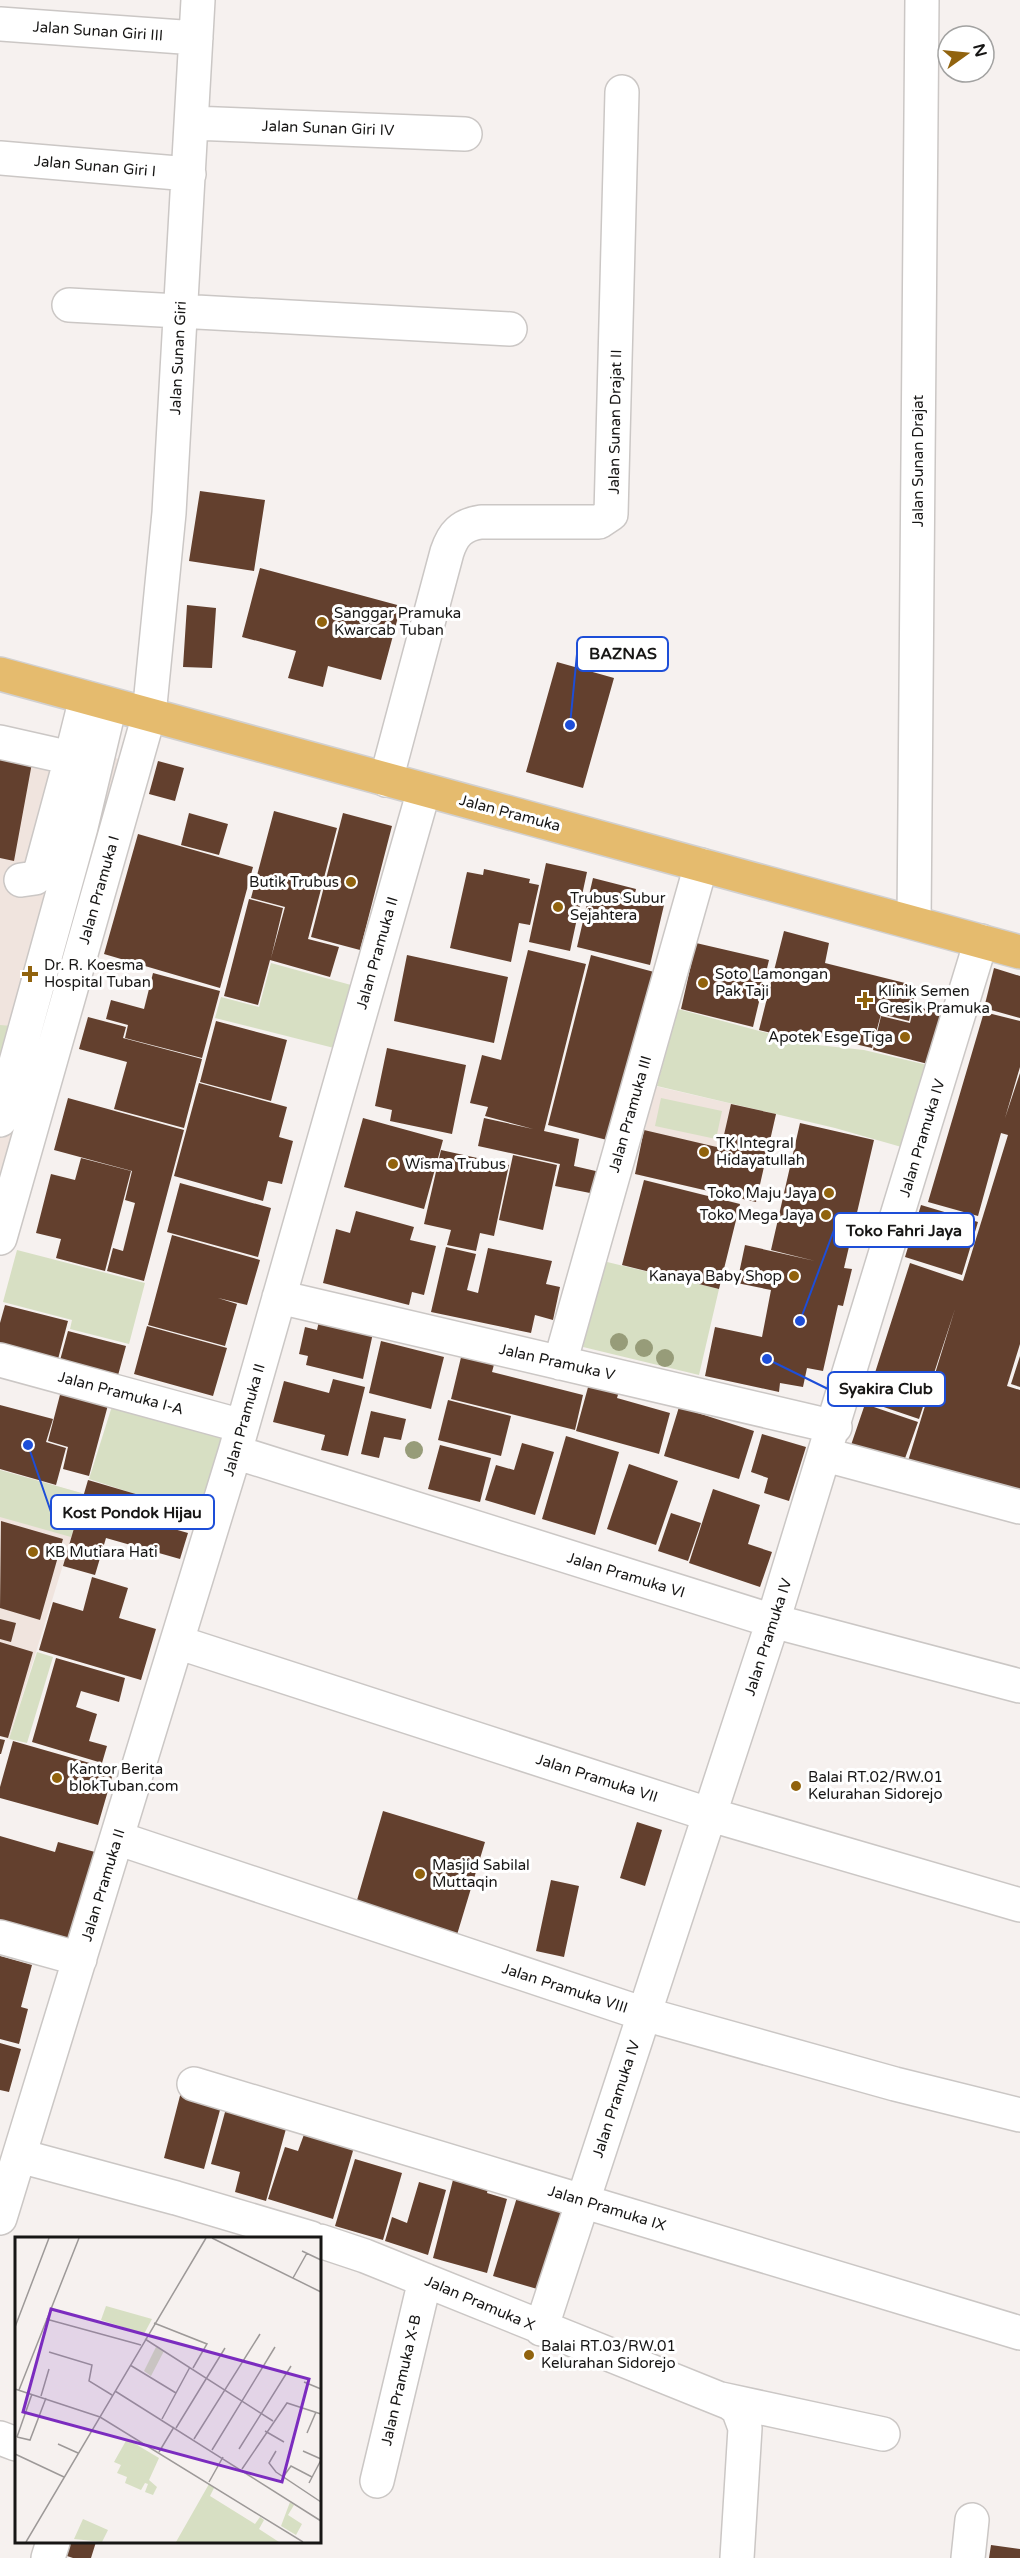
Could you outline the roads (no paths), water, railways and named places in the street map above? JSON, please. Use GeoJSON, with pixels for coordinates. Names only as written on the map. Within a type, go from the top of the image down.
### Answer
{"type":"FeatureCollection","features":[{"type":"Feature","properties":{"kind":"main road","name":"Jalan Pramuka"},"geometry":{"type":"LineString","coordinates":[[0,674],[1020,952]]}},
{"type":"Feature","properties":{"kind":"street","name":"Jalan Sunan Giri"},"geometry":{"type":"LineString","coordinates":[[149,715],[169,513],[198,0]]}},
{"type":"Feature","properties":{"kind":"street","name":"Jalan Sunan Drajat"},"geometry":{"type":"LineString","coordinates":[[914,922],[922,0]]}},
{"type":"Feature","properties":{"kind":"street","name":"Jalan Sunan Giri III"},"geometry":{"type":"LineString","coordinates":[[0,24],[196,38]]}},
{"type":"Feature","properties":{"kind":"street","name":"Jalan Sunan Drajat II"},"geometry":{"type":"LineString","coordinates":[[386,780],[447,552],[458,530],[469,524],[481,522],[599,522],[611,514],[622,92]]}},
{"type":"Feature","properties":{"kind":"street","name":"Jalan Sunan Giri IV"},"geometry":{"type":"LineString","coordinates":[[192,123],[465,134]]}},
{"type":"Feature","properties":{"kind":"street","name":"Jalan Sunan Giri I"},"geometry":{"type":"LineString","coordinates":[[0,158],[189,174]]}},
{"type":"Feature","properties":{"kind":"street"},"geometry":{"type":"LineString","coordinates":[[69,305],[510,329]]}},
{"type":"Feature","properties":{"kind":"street"},"geometry":{"type":"LineString","coordinates":[[21,880],[35,878],[41,869],[70,758],[98,701]]}},
{"type":"Feature","properties":{"kind":"street"},"geometry":{"type":"LineString","coordinates":[[0,1120],[81,827],[98,701]]}},
{"type":"Feature","properties":{"kind":"street","name":"Jalan Pramuka I"},"geometry":{"type":"LineString","coordinates":[[0,1238],[149,715]]}},
{"type":"Feature","properties":{"kind":"street"},"geometry":{"type":"LineString","coordinates":[[0,742],[70,758]]}},
{"type":"Feature","properties":{"kind":"street","name":"Jalan Pramuka II"},"geometry":{"type":"LineString","coordinates":[[0,2218],[238,1439],[424,790]]}},
{"type":"Feature","properties":{"kind":"street","name":"Jalan Pramuka III"},"geometry":{"type":"LineString","coordinates":[[560,1363],[700,865]]}},
{"type":"Feature","properties":{"kind":"street","name":"Jalan Pramuka IV"},"geometry":{"type":"LineString","coordinates":[[541,2329],[773,1621],[830,1441],[981,941]]}},
{"type":"Feature","properties":{"kind":"street","name":"Jalan Pramuka V"},"geometry":{"type":"LineString","coordinates":[[279,1297],[560,1363],[830,1441],[1020,1507]]}},
{"type":"Feature","properties":{"kind":"street","name":"Jalan Pramuka I-A"},"geometry":{"type":"LineString","coordinates":[[0,1360],[238,1439]]}},
{"type":"Feature","properties":{"kind":"street","name":"Jalan Pramuka VI"},"geometry":{"type":"LineString","coordinates":[[238,1439],[773,1621],[1020,1686]]}},
{"type":"Feature","properties":{"kind":"street","name":"Jalan Pramuka VII"},"geometry":{"type":"LineString","coordinates":[[177,1642],[711,1815],[1020,1905]]}},
{"type":"Feature","properties":{"kind":"street","name":"Jalan Pramuka VIII"},"geometry":{"type":"LineString","coordinates":[[117,1839],[644,2014],[895,2084],[1020,2115]]}},
{"type":"Feature","properties":{"kind":"street"},"geometry":{"type":"LineString","coordinates":[[0,1936],[80,1959]]}},
{"type":"Feature","properties":{"kind":"street","name":"Jalan Pramuka IX"},"geometry":{"type":"LineString","coordinates":[[194,2084],[1020,2332]]}},
{"type":"Feature","properties":{"kind":"street"},"geometry":{"type":"LineString","coordinates":[[20,2156],[176,2198],[308,2237]]}},
{"type":"Feature","properties":{"kind":"street","name":"Jalan Pramuka X"},"geometry":{"type":"LineString","coordinates":[[321,2241],[425,2280],[727,2403],[883,2434]]}},
{"type":"Feature","properties":{"kind":"street","name":"Jalan Pramuka X-B"},"geometry":{"type":"LineString","coordinates":[[377,2481],[425,2280]]}},
{"type":"Feature","properties":{"kind":"street"},"geometry":{"type":"LineString","coordinates":[[727,2403],[743,2418],[745,2439],[737,2558]]}},
{"type":"Feature","properties":{"kind":"street"},"geometry":{"type":"LineString","coordinates":[[0,2438],[15,2444]]}},
{"type":"Feature","properties":{"kind":"street"},"geometry":{"type":"LineString","coordinates":[[968,2558],[972,2520]]}},
{"type":"Feature","properties":{"kind":"street"},"geometry":{"type":"LineString","coordinates":[[49,2558],[53,2543]]}},
{"type":"Feature","properties":{"kind":"place","name":"Sanggar Pramuka Kwarcab Tuban"},"geometry":{"type":"Point","coordinates":[322,622]}},
{"type":"Feature","properties":{"kind":"place","name":"BAZNAS"},"geometry":{"type":"Point","coordinates":[570,725]}},
{"type":"Feature","properties":{"kind":"place","name":"Butik Trubus"},"geometry":{"type":"Point","coordinates":[351,882]}},
{"type":"Feature","properties":{"kind":"place","name":"Trubus Subur Sejahtera"},"geometry":{"type":"Point","coordinates":[558,907]}},
{"type":"Feature","properties":{"kind":"place","name":"Dr. R. Koesma Hospital Tuban"},"geometry":{"type":"Point","coordinates":[30,974]}},
{"type":"Feature","properties":{"kind":"place","name":"Soto Lamongan Pak Taji"},"geometry":{"type":"Point","coordinates":[703,983]}},
{"type":"Feature","properties":{"kind":"place","name":"Klinik Semen Gresik Pramuka"},"geometry":{"type":"Point","coordinates":[865,1000]}},
{"type":"Feature","properties":{"kind":"place","name":"Apotek Esge Tiga"},"geometry":{"type":"Point","coordinates":[905,1037]}},
{"type":"Feature","properties":{"kind":"place","name":"TK Integral Hidayatullah"},"geometry":{"type":"Point","coordinates":[704,1152]}},
{"type":"Feature","properties":{"kind":"place","name":"Wisma Trubus"},"geometry":{"type":"Point","coordinates":[393,1164]}},
{"type":"Feature","properties":{"kind":"place","name":"Toko Maju Jaya"},"geometry":{"type":"Point","coordinates":[829,1193]}},
{"type":"Feature","properties":{"kind":"place","name":"Toko Mega Jaya"},"geometry":{"type":"Point","coordinates":[826,1215]}},
{"type":"Feature","properties":{"kind":"place","name":"Kanaya Baby Shop"},"geometry":{"type":"Point","coordinates":[794,1276]}},
{"type":"Feature","properties":{"kind":"place","name":"Toko Fahri Jaya"},"geometry":{"type":"Point","coordinates":[800,1321]}},
{"type":"Feature","properties":{"kind":"place","name":"Syakira Club"},"geometry":{"type":"Point","coordinates":[767,1359]}},
{"type":"Feature","properties":{"kind":"place","name":"Kost Pondok Hijau"},"geometry":{"type":"Point","coordinates":[28,1445]}},
{"type":"Feature","properties":{"kind":"place","name":"KB Mutiara Hati"},"geometry":{"type":"Point","coordinates":[33,1552]}},
{"type":"Feature","properties":{"kind":"place","name":"Kantor Berita blokTuban.com"},"geometry":{"type":"Point","coordinates":[57,1778]}},
{"type":"Feature","properties":{"kind":"place","name":"Balai RT.02/RW.01 Kelurahan Sidorejo"},"geometry":{"type":"Point","coordinates":[796,1786]}},
{"type":"Feature","properties":{"kind":"place","name":"Masjid Sabilal Muttaqin"},"geometry":{"type":"Point","coordinates":[420,1874]}},
{"type":"Feature","properties":{"kind":"place","name":"Balai RT.03/RW.01 Kelurahan Sidorejo"},"geometry":{"type":"Point","coordinates":[529,2355]}}]}
